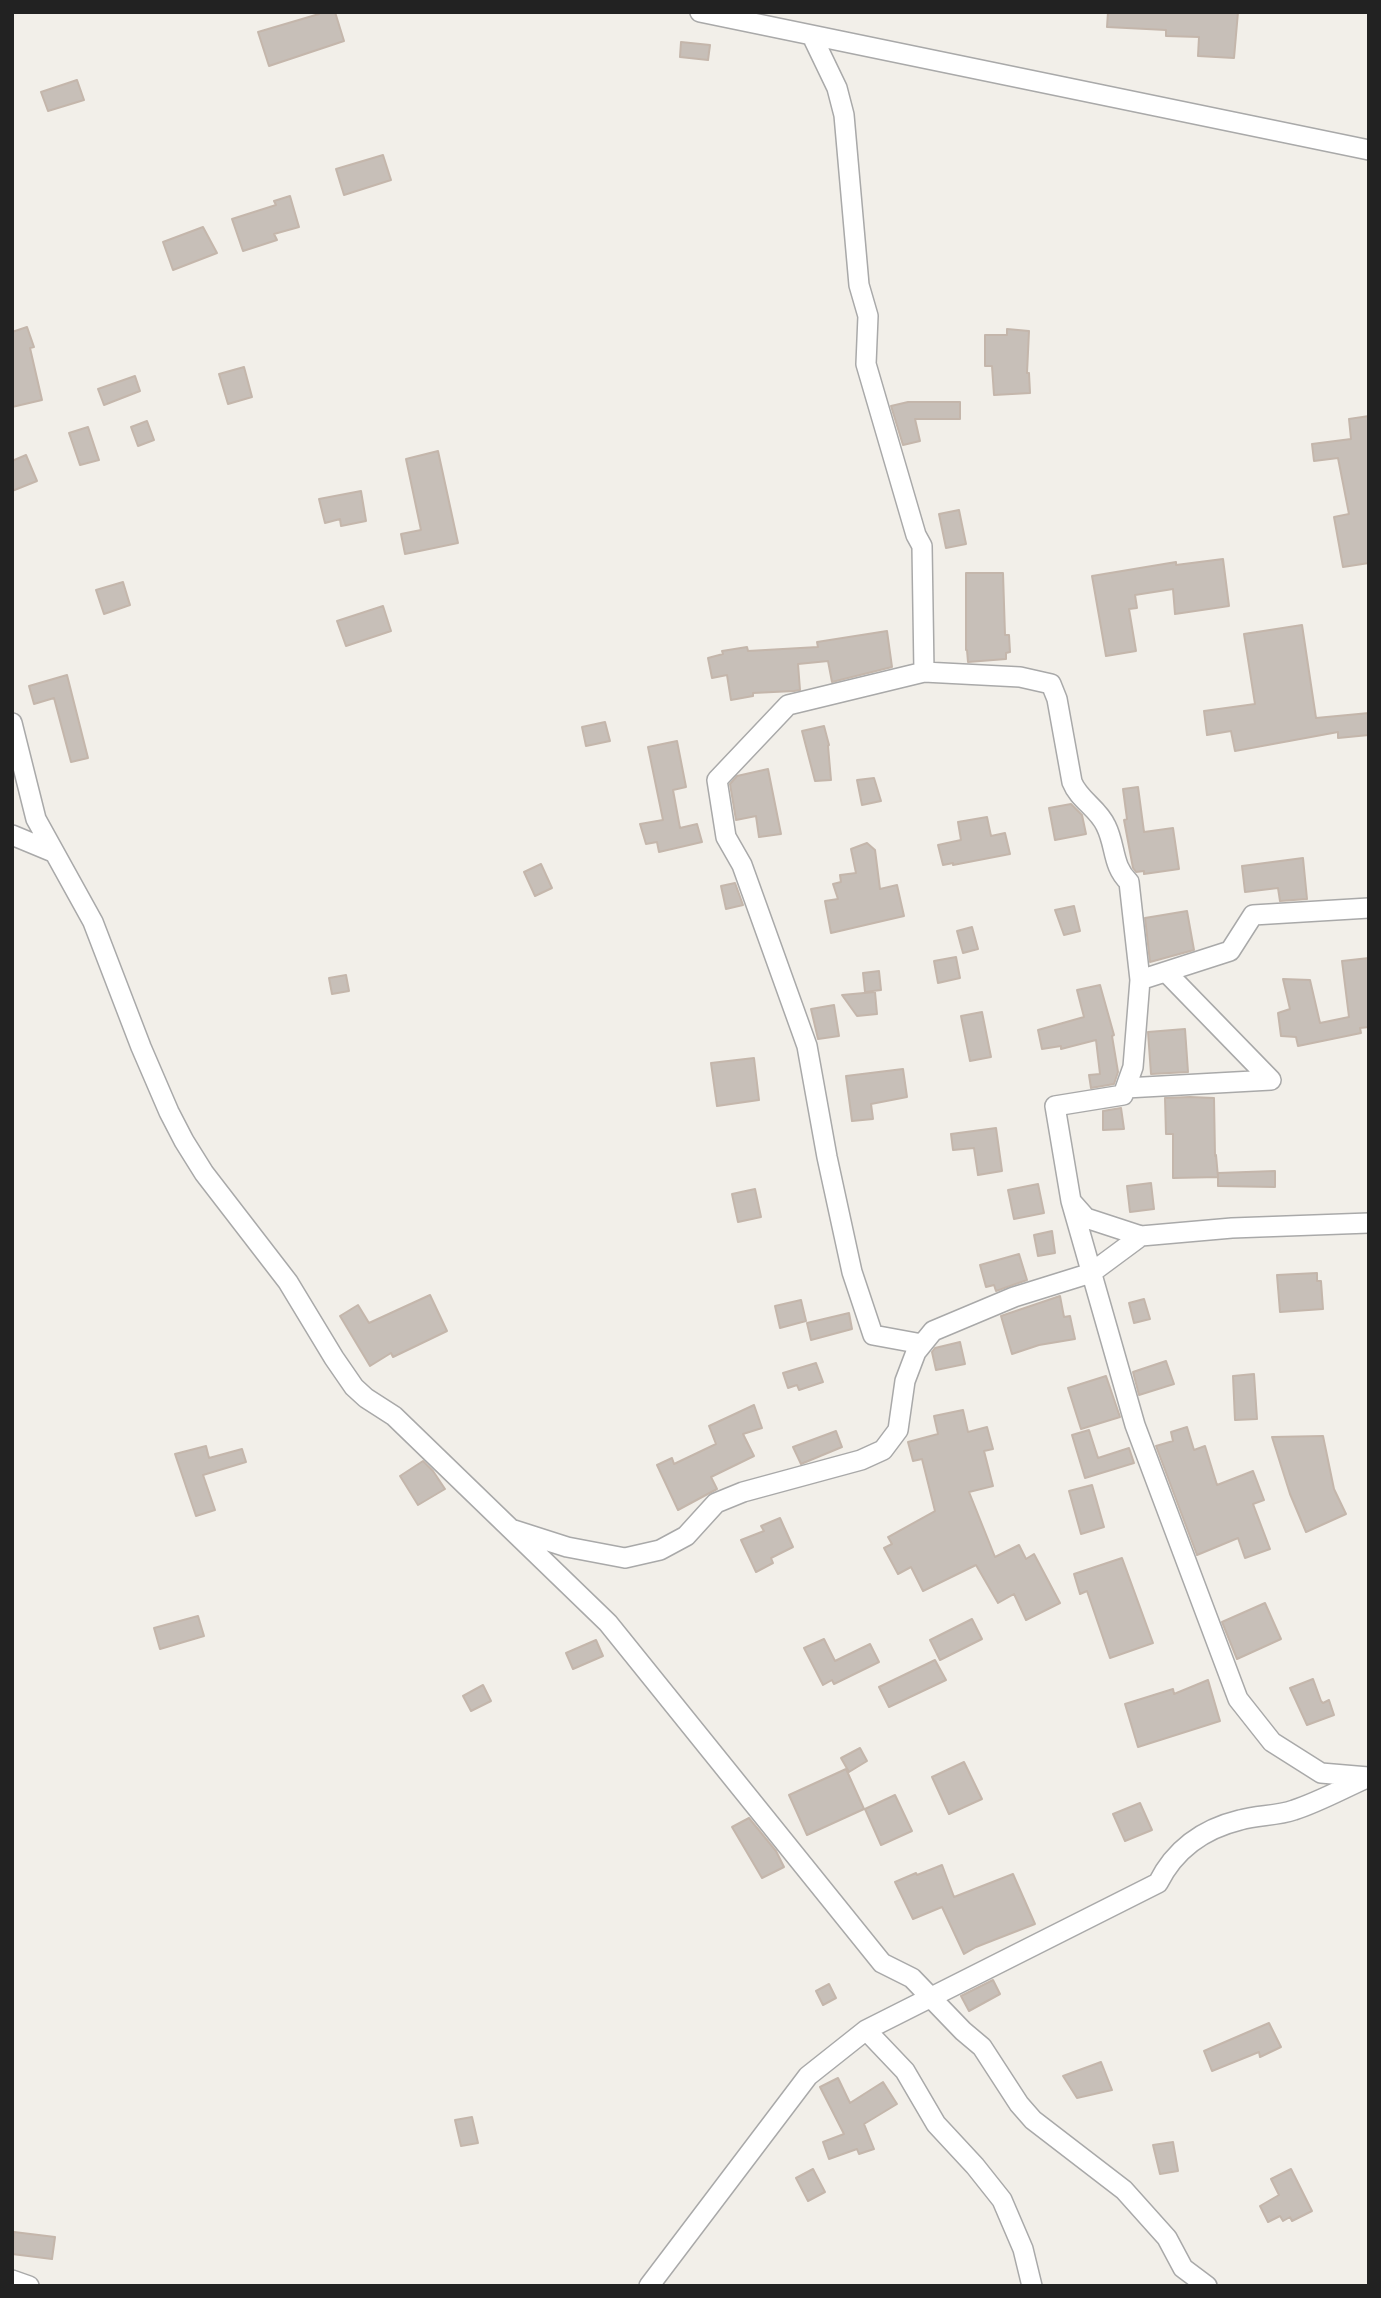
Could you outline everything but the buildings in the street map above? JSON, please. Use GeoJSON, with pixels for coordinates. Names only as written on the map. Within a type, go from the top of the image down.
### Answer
{"type":"FeatureCollection","features":[{"type":"Feature","properties":{"kind":"street"},"geometry":{"type":"LineString","coordinates":[[700,12],[1369,150]]}},
{"type":"Feature","properties":{"kind":"street"},"geometry":{"type":"LineString","coordinates":[[811,36],[837,88],[844,115],[859,285],[868,316],[866,364],[916,535],[922,546],[924,672]]}},
{"type":"Feature","properties":{"kind":"street"},"geometry":{"type":"LineString","coordinates":[[649,2286],[808,2076],[866,2030],[1158,1883],[1167,1865],[1184,1847],[1208,1830],[1241,1820],[1294,1810],[1369,1777],[1321,1773],[1272,1742],[1238,1699],[1135,1425],[1071,1201],[1055,1106],[1123,1095],[1133,1067],[1140,980],[1129,882],[1120,874],[1116,864],[1107,826],[1098,813],[1076,793],[1057,699],[1051,684],[1020,677],[924,672],[788,705],[717,780],[726,837],[742,865],[807,1046],[852,1272],[873,1335],[922,1344]]}},
{"type":"Feature","properties":{"kind":"street"},"geometry":{"type":"LineString","coordinates":[[12,723],[36,819],[93,922],[169,1112],[204,1172],[288,1282],[354,1387],[394,1416],[608,1623],[866,1946],[882,1963],[912,1978],[982,2047],[1019,2104],[1033,2120],[1124,2190],[1167,2238],[1183,2268],[1207,2286]]}},
{"type":"Feature","properties":{"kind":"street"},"geometry":{"type":"LineString","coordinates":[[12,835],[53,852]]}},
{"type":"Feature","properties":{"kind":"street"},"geometry":{"type":"LineString","coordinates":[[1140,980],[1230,951],[1253,915],[1369,908]]}},
{"type":"Feature","properties":{"kind":"street"},"geometry":{"type":"LineString","coordinates":[[1126,1088],[1271,1080],[1166,972]]}},
{"type":"Feature","properties":{"kind":"street"},"geometry":{"type":"LineString","coordinates":[[1071,1201],[1086,1218],[1141,1236],[1232,1228],[1369,1223]]}},
{"type":"Feature","properties":{"kind":"street"},"geometry":{"type":"LineString","coordinates":[[509,1528],[567,1547],[625,1558],[660,1550],[686,1536],[716,1503],[743,1492],[861,1460],[883,1450],[898,1430],[905,1381],[916,1352],[933,1331],[1014,1297],[1091,1273],[1141,1236]]}},
{"type":"Feature","properties":{"kind":"street"},"geometry":{"type":"LineString","coordinates":[[866,2030],[905,2071],[936,2124],[1002,2200],[1023,2249],[1032,2286]]}},
{"type":"Feature","properties":{"kind":"street"},"geometry":{"type":"LineString","coordinates":[[12,2280],[29,2286]]}}]}
